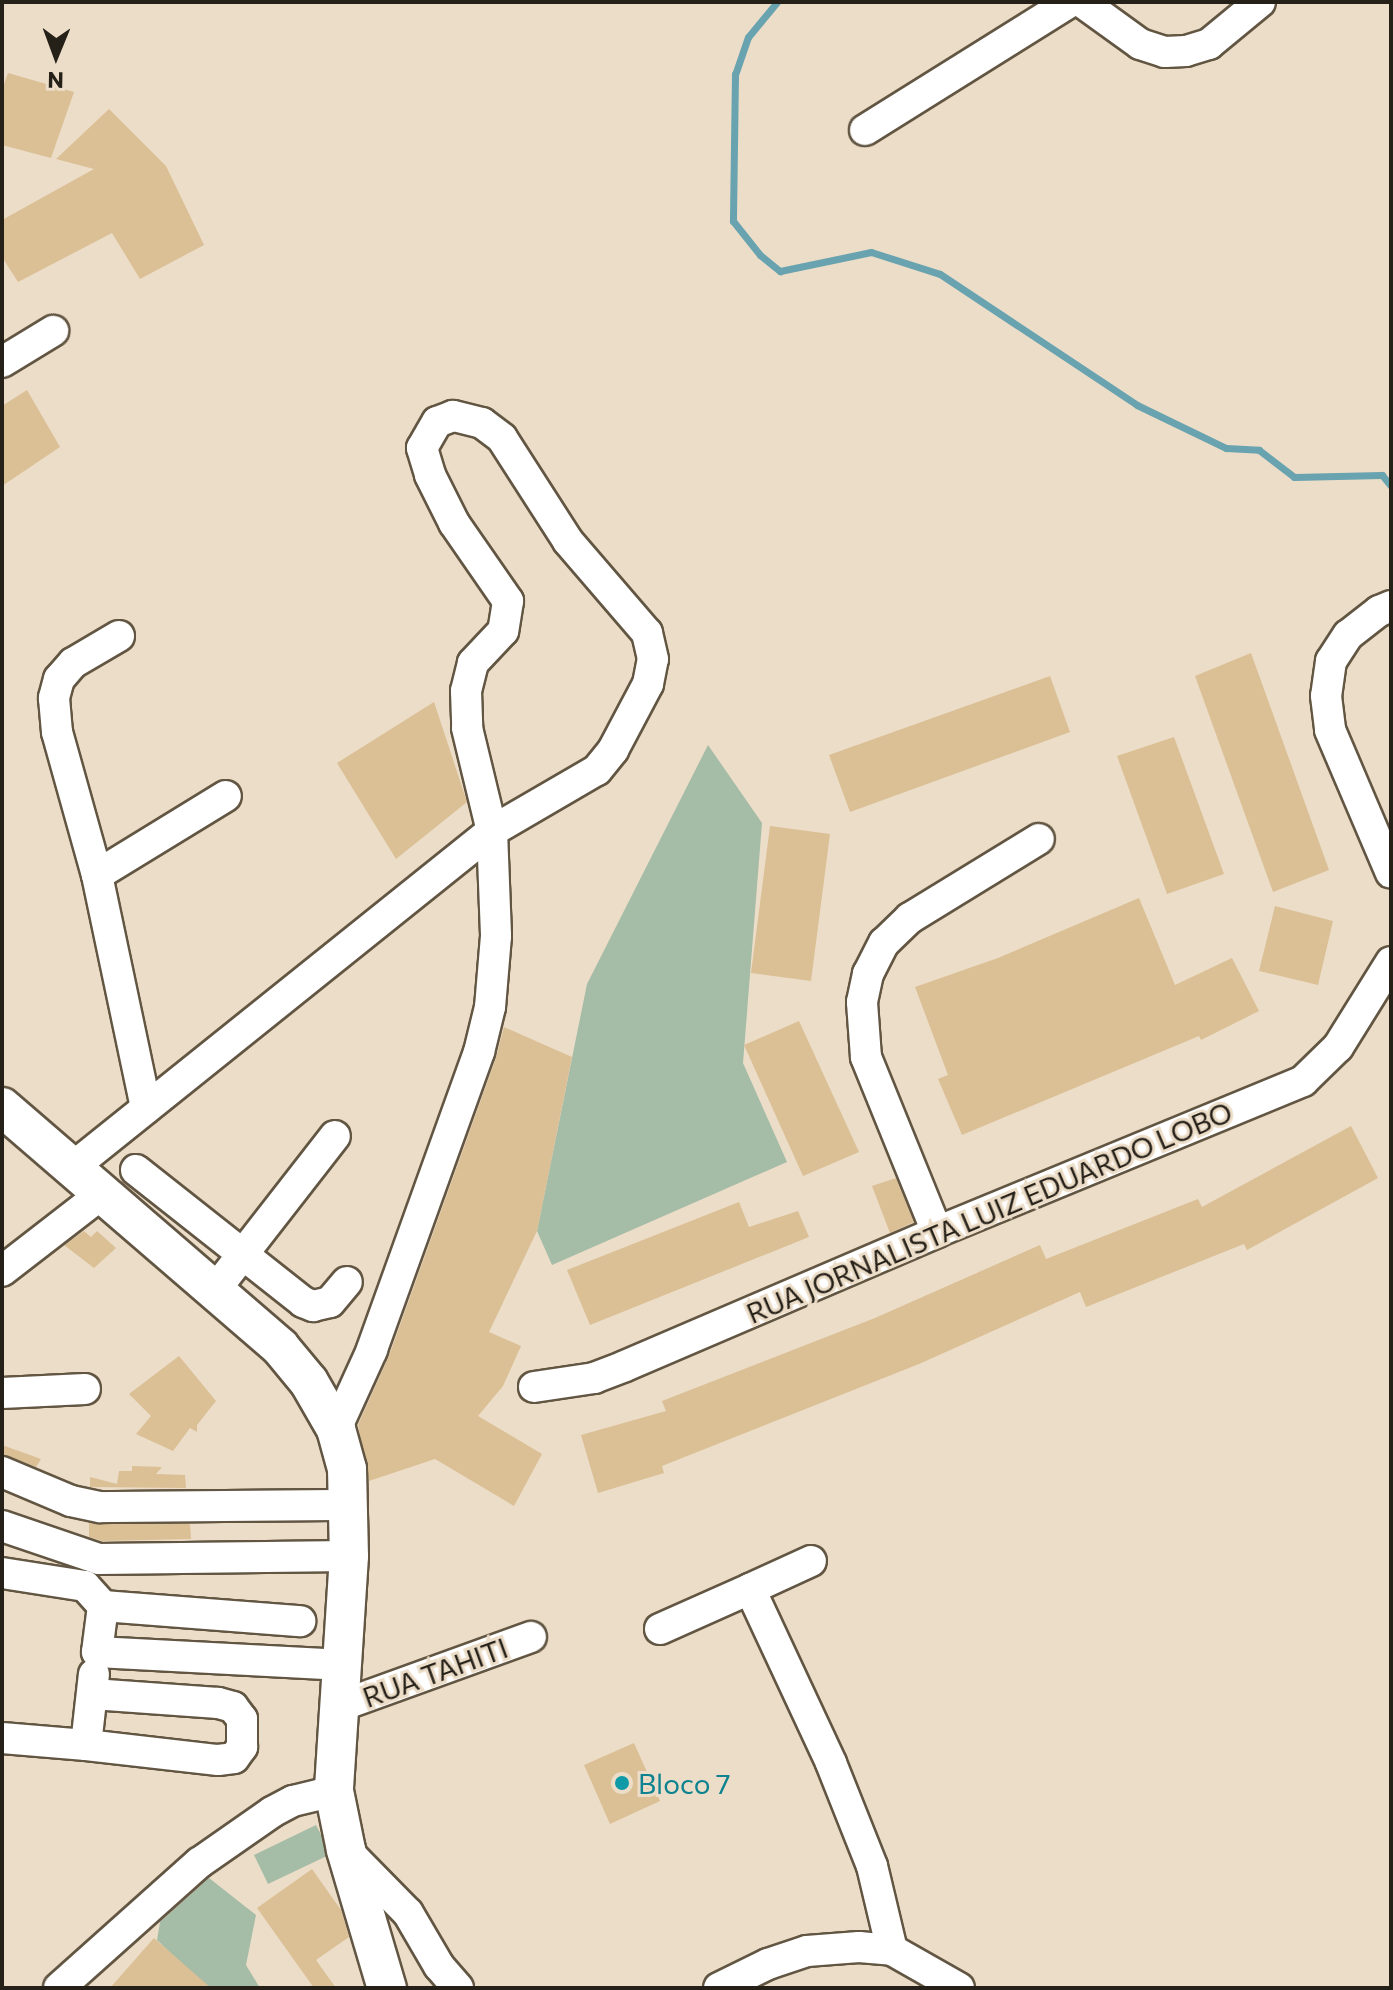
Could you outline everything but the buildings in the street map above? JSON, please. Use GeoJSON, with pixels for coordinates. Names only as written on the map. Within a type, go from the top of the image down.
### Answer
{"type":"FeatureCollection","features":[{"type":"Feature","properties":{"kind":"main road"},"geometry":{"type":"LineString","coordinates":[[2,1107],[215,1290],[296,1364],[336,1429],[347,1469],[349,1556],[334,1791],[346,1850],[387,1988]]}},
{"type":"Feature","properties":{"kind":"street"},"geometry":{"type":"LineString","coordinates":[[865,130],[1070,2]]}},
{"type":"Feature","properties":{"kind":"street"},"geometry":{"type":"LineString","coordinates":[[1082,2],[1140,44],[1165,52],[1186,51],[1209,44],[1260,2]]}},
{"type":"Feature","properties":{"kind":"street"},"geometry":{"type":"LineString","coordinates":[[2,362],[53,331]]}},
{"type":"Feature","properties":{"kind":"street"},"geometry":{"type":"LineString","coordinates":[[73,1167],[492,831],[597,770],[613,750],[648,684],[653,659],[647,633],[568,541],[502,438],[482,423],[453,416],[437,422],[426,436],[423,457],[454,523],[508,601],[503,631],[473,663],[466,691],[467,728],[492,831],[495,971],[479,1052],[372,1350],[336,1429]]}},
{"type":"Feature","properties":{"kind":"street"},"geometry":{"type":"LineString","coordinates":[[1391,606],[1379,611],[1348,635],[1331,661],[1326,696],[1330,730],[1391,873]]}},
{"type":"Feature","properties":{"kind":"street"},"geometry":{"type":"LineString","coordinates":[[119,636],[73,663],[59,679],[54,698],[57,732],[97,875],[146,1108]]}},
{"type":"Feature","properties":{"kind":"street"},"geometry":{"type":"LineString","coordinates":[[97,875],[226,796]]}},
{"type":"Feature","properties":{"kind":"street"},"geometry":{"type":"LineString","coordinates":[[937,1232],[866,1057],[862,1002],[868,974],[884,943],[910,918],[1039,839]]}},
{"type":"Feature","properties":{"kind":"street","name":"RUA JORNALISTA LUIZ EDUARDO LOBO"},"geometry":{"type":"LineString","coordinates":[[534,1387],[605,1374],[937,1232],[1303,1081],[1338,1047],[1391,962]]}},
{"type":"Feature","properties":{"kind":"street"},"geometry":{"type":"LineString","coordinates":[[215,1290],[335,1136]]}},
{"type":"Feature","properties":{"kind":"street"},"geometry":{"type":"LineString","coordinates":[[136,1170],[303,1302],[313,1306],[330,1302],[347,1282]]}},
{"type":"Feature","properties":{"kind":"street"},"geometry":{"type":"LineString","coordinates":[[2,1271],[103,1193]]}},
{"type":"Feature","properties":{"kind":"street"},"geometry":{"type":"LineString","coordinates":[[2,1393],[85,1389]]}},
{"type":"Feature","properties":{"kind":"street"},"geometry":{"type":"LineString","coordinates":[[2,1472],[71,1501],[100,1507],[349,1505]]}},
{"type":"Feature","properties":{"kind":"street"},"geometry":{"type":"LineString","coordinates":[[2,1526],[99,1559],[349,1556]]}},
{"type":"Feature","properties":{"kind":"street"},"geometry":{"type":"LineString","coordinates":[[660,1629],[811,1561]]}},
{"type":"Feature","properties":{"kind":"street"},"geometry":{"type":"LineString","coordinates":[[2,1573],[85,1586],[103,1606],[300,1621]]}},
{"type":"Feature","properties":{"kind":"street"},"geometry":{"type":"LineString","coordinates":[[750,1589],[831,1763],[872,1866],[892,1950]]}},
{"type":"Feature","properties":{"kind":"street"},"geometry":{"type":"LineString","coordinates":[[86,1745],[103,1606]]}},
{"type":"Feature","properties":{"kind":"street","name":"RUA TAHITI"},"geometry":{"type":"LineString","coordinates":[[340,1706],[531,1637]]}},
{"type":"Feature","properties":{"kind":"street"},"geometry":{"type":"LineString","coordinates":[[97,1652],[344,1665]]}},
{"type":"Feature","properties":{"kind":"street"},"geometry":{"type":"LineString","coordinates":[[2,1738],[218,1760],[234,1758],[242,1747],[242,1719],[233,1707],[92,1694]]}},
{"type":"Feature","properties":{"kind":"street"},"geometry":{"type":"LineString","coordinates":[[59,1988],[211,1854],[293,1801],[334,1791]]}},
{"type":"Feature","properties":{"kind":"street"},"geometry":{"type":"LineString","coordinates":[[346,1850],[408,1913],[439,1966],[458,1988]]}},
{"type":"Feature","properties":{"kind":"street"},"geometry":{"type":"LineString","coordinates":[[719,1988],[768,1964],[807,1951],[859,1947],[892,1950],[959,1988]]}},
{"type":"Feature","properties":{"kind":"green space"},"geometry":{"type":"Polygon","coordinates":[[[708,745],[762,823],[743,1063],[787,1162],[552,1265],[537,1231],[587,984],[708,745]]]}},
{"type":"Feature","properties":{"kind":"green space"},"geometry":{"type":"Polygon","coordinates":[[[316,1825],[331,1854],[268,1884],[254,1855],[316,1825]]]}},
{"type":"Feature","properties":{"kind":"green space"},"geometry":{"type":"Polygon","coordinates":[[[209,1878],[256,1915],[246,1965],[260,1988],[207,1988],[157,1940],[160,1922],[209,1878]]]}},
{"type":"Feature","properties":{"kind":"waterway"},"geometry":{"type":"LineString","coordinates":[[777,2],[748,37],[735,74],[733,221],[760,255],[780,271],[871,252],[940,274],[1137,405],[1226,448],[1259,450],[1294,477],[1382,475],[1391,486]]}},
{"type":"Feature","properties":{"kind":"place","name":"Bloco 7"},"geometry":{"type":"Point","coordinates":[622,1783]}}]}
